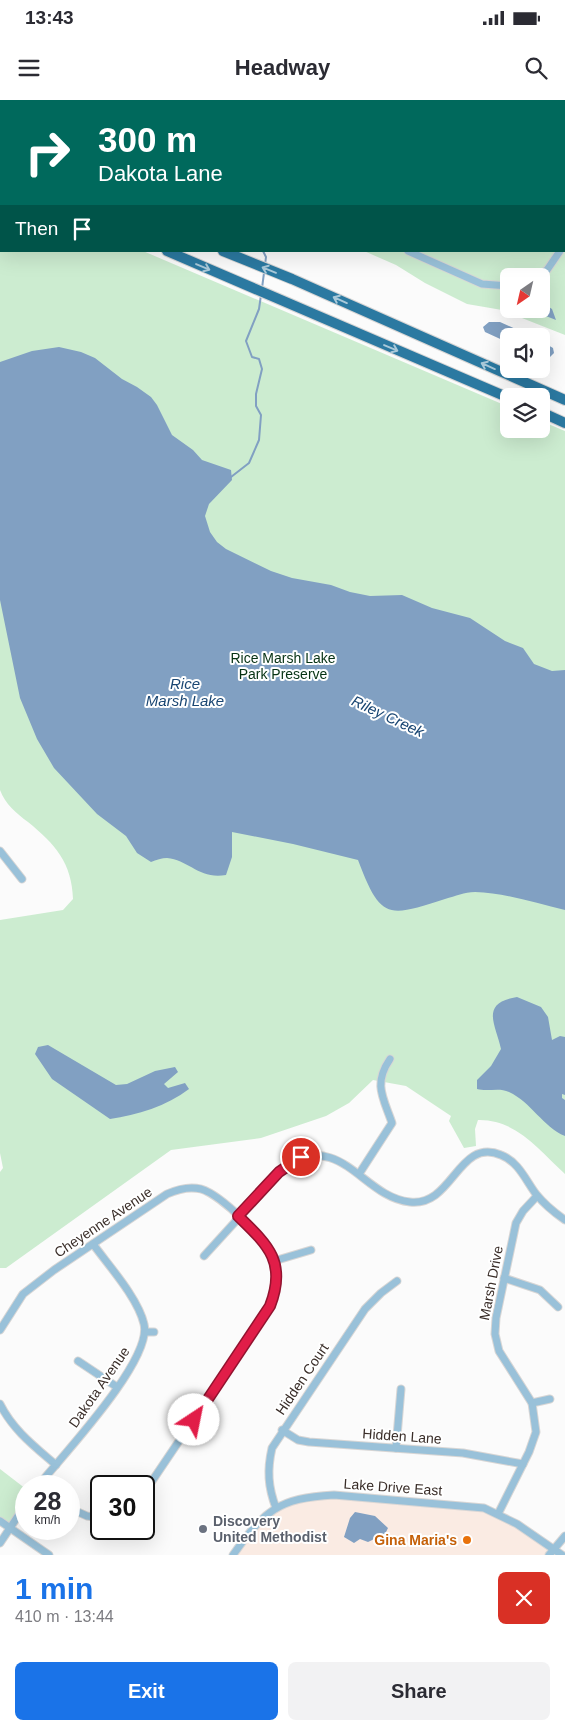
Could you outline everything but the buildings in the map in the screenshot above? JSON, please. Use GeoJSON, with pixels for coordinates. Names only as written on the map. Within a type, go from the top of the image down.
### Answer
{"type":"FeatureCollection","features":[{"type":"Feature","properties":{"kind":"highway"},"geometry":{"type":"LineString","coordinates":[[169,252],[500,394]]}},
{"type":"Feature","properties":{"kind":"highway"},"geometry":{"type":"LineString","coordinates":[[226,252],[292,279],[565,400]]}},
{"type":"Feature","properties":{"kind":"highway"},"geometry":{"type":"LineString","coordinates":[[550,416],[565,423]]}},
{"type":"Feature","properties":{"kind":"street"},"geometry":{"type":"LineString","coordinates":[[410,252],[482,284],[500,287]]}},
{"type":"Feature","properties":{"kind":"street"},"geometry":{"type":"LineString","coordinates":[[548,268],[559,252]]}},
{"type":"Feature","properties":{"kind":"street"},"geometry":{"type":"LineString","coordinates":[[0,851],[22,879]]}},
{"type":"Feature","properties":{"kind":"street"},"geometry":{"type":"LineString","coordinates":[[359,1174],[392,1123],[379,1082],[382,1070],[390,1059]]}},
{"type":"Feature","properties":{"kind":"street"},"geometry":{"type":"LineString","coordinates":[[204,1256],[238,1216],[282,1170],[301,1157],[315,1154],[333,1158],[395,1199],[421,1202],[438,1195],[461,1165],[470,1158],[490,1153],[500,1154],[513,1162],[537,1196],[565,1220]]}},
{"type":"Feature","properties":{"kind":"street","name":"Cheyenne Avenue"},"geometry":{"type":"LineString","coordinates":[[0,1330],[2,1321],[23,1294],[167,1194],[178,1190],[188,1188],[202,1189],[214,1195],[265,1242],[274,1261]]}},
{"type":"Feature","properties":{"kind":"street","name":"Marsh Drive"},"geometry":{"type":"LineString","coordinates":[[498,1514],[523,1464],[536,1432],[532,1403],[499,1352],[494,1334],[516,1223],[523,1211],[537,1196]]}},
{"type":"Feature","properties":{"kind":"street"},"geometry":{"type":"LineString","coordinates":[[93,1244],[137,1306],[145,1332],[154,1332]]}},
{"type":"Feature","properties":{"kind":"street"},"geometry":{"type":"LineString","coordinates":[[155,1477],[270,1306],[276,1290],[277,1276],[274,1261],[311,1250]]}},
{"type":"Feature","properties":{"kind":"street"},"geometry":{"type":"LineString","coordinates":[[504,1278],[540,1290],[558,1307]]}},
{"type":"Feature","properties":{"kind":"street","name":"Hidden Court"},"geometry":{"type":"LineString","coordinates":[[276,1508],[268,1483],[268,1463],[272,1448],[282,1430],[366,1309],[380,1293],[397,1282]]}},
{"type":"Feature","properties":{"kind":"street","name":"Dakota Avenue"},"geometry":{"type":"LineString","coordinates":[[47,1475],[92,1423],[117,1387],[140,1351],[145,1332]]}},
{"type":"Feature","properties":{"kind":"street"},"geometry":{"type":"LineString","coordinates":[[78,1361],[117,1387]]}},
{"type":"Feature","properties":{"kind":"street"},"geometry":{"type":"LineString","coordinates":[[396,1448],[401,1389]]}},
{"type":"Feature","properties":{"kind":"street"},"geometry":{"type":"LineString","coordinates":[[532,1403],[550,1400]]}},
{"type":"Feature","properties":{"kind":"street"},"geometry":{"type":"LineString","coordinates":[[0,1404],[7,1418],[18,1432],[56,1465]]}},
{"type":"Feature","properties":{"kind":"street","name":"Hidden Lane"},"geometry":{"type":"LineString","coordinates":[[282,1430],[298,1440],[309,1442],[463,1453],[523,1464]]}},
{"type":"Feature","properties":{"kind":"street","name":"Lake Drive East"},"geometry":{"type":"LineString","coordinates":[[233,1555],[250,1531],[269,1511],[309,1497],[334,1496],[484,1508],[517,1524],[552,1552],[562,1553]]}},
{"type":"Feature","properties":{"kind":"street"},"geometry":{"type":"LineString","coordinates":[[0,1520],[10,1529],[49,1555]]}},
{"type":"Feature","properties":{"kind":"street"},"geometry":{"type":"LineString","coordinates":[[0,1543],[15,1521]]}},
{"type":"Feature","properties":{"kind":"street"},"geometry":{"type":"LineString","coordinates":[[552,1552],[565,1536]]}},
{"type":"Feature","properties":{"kind":"shaded area"},"geometry":{"type":"Polygon","coordinates":[[[336,1496],[480,1508],[504,1517],[554,1549],[549,1555],[232,1555],[253,1528],[281,1505],[336,1496]]]}},
{"type":"Feature","properties":{"kind":"green space","name":"Rice Marsh Lake Park Preserve"},"geometry":{"type":"Polygon","coordinates":[[[0,252],[145,252],[500,403],[500,438],[550,438],[550,425],[565,431],[565,1174],[536,1146],[515,1130],[492,1121],[478,1120],[475,1129],[476,1146],[464,1148],[449,1121],[451,1116],[406,1086],[373,1080],[349,1103],[326,1116],[261,1138],[171,1150],[6,1268],[0,1268],[0,1172],[3,1168],[0,1153],[0,920],[63,910],[73,899],[69,875],[60,855],[38,830],[20,816],[5,800],[0,790],[0,252]]]}},
{"type":"Feature","properties":{"kind":"green space"},"geometry":{"type":"Polygon","coordinates":[[[366,252],[565,252],[565,335],[522,318],[550,318],[550,268],[500,268],[500,310],[467,304],[425,283],[396,265],[366,252]]]}},
{"type":"Feature","properties":{"kind":"green space"},"geometry":{"type":"Polygon","coordinates":[[[0,1469],[15,1481],[15,1521],[10,1529],[0,1517],[0,1469]]]}},
{"type":"Feature","properties":{"kind":"water"},"geometry":{"type":"Polygon","coordinates":[[[550,308],[552,309],[556,320],[550,318],[550,308]]]}},
{"type":"Feature","properties":{"kind":"water"},"geometry":{"type":"Polygon","coordinates":[[[489,322],[500,322],[513,328],[500,328],[500,339],[485,332],[483,327],[489,322]]]}},
{"type":"Feature","properties":{"kind":"water"},"geometry":{"type":"Polygon","coordinates":[[[550,346],[553,348],[554,353],[550,357],[550,346]]]}},
{"type":"Feature","properties":{"kind":"water","name":"Rice Marsh Lake"},"geometry":{"type":"Polygon","coordinates":[[[59,347],[81,352],[95,358],[122,379],[151,397],[172,435],[193,450],[202,460],[231,470],[232,480],[209,504],[205,516],[210,532],[217,542],[226,549],[271,571],[292,578],[331,585],[350,592],[370,596],[402,595],[432,608],[470,618],[505,641],[523,648],[534,664],[552,671],[565,670],[565,910],[509,896],[475,892],[464,893],[411,909],[398,911],[389,909],[381,904],[373,894],[358,860],[293,844],[232,832],[232,857],[226,875],[209,875],[182,862],[167,858],[151,862],[137,853],[126,836],[97,814],[54,768],[37,739],[20,698],[0,600],[0,362],[32,351],[59,347]]]}},
{"type":"Feature","properties":{"kind":"water"},"geometry":{"type":"Polygon","coordinates":[[[517,997],[541,1007],[548,1017],[552,1040],[560,1036],[565,1037],[565,1095],[562,1094],[562,1098],[565,1100],[565,1136],[550,1127],[517,1096],[501,1090],[477,1089],[477,1080],[491,1066],[501,1049],[494,1024],[494,1010],[498,1004],[505,1000],[517,997]]]}},
{"type":"Feature","properties":{"kind":"water"},"geometry":{"type":"Polygon","coordinates":[[[48,1045],[116,1085],[127,1084],[155,1071],[175,1067],[178,1072],[164,1084],[168,1088],[185,1083],[189,1089],[151,1109],[110,1119],[52,1079],[35,1054],[38,1047],[48,1045]]]}},
{"type":"Feature","properties":{"kind":"water"},"geometry":{"type":"Polygon","coordinates":[[[355,1512],[375,1516],[388,1528],[385,1534],[368,1542],[360,1539],[354,1543],[344,1537],[350,1518],[355,1512]]]}},
{"type":"Feature","properties":{"kind":"waterway","name":"Riley Creek"},"geometry":{"type":"LineString","coordinates":[[264,252],[266,257],[265,265]]}},
{"type":"Feature","properties":{"kind":"waterway","name":"Riley Creek"},"geometry":{"type":"LineString","coordinates":[[262,288],[264,273]]}},
{"type":"Feature","properties":{"kind":"waterway","name":"Riley Creek"},"geometry":{"type":"LineString","coordinates":[[231,477],[249,463],[259,440],[261,415],[256,406],[256,394],[262,369],[259,359],[252,357],[246,341],[259,309],[261,295]]}},
{"type":"Feature","properties":{"kind":"place","name":"Discovery United Methodist"},"geometry":{"type":"Point","coordinates":[203,1529]}},
{"type":"Feature","properties":{"kind":"place","name":"Gina Maria's"},"geometry":{"type":"Point","coordinates":[467,1540]}},
{"type":"Feature","properties":{"kind":"route"},"geometry":{"type":"LineString","coordinates":[[194,1420],[270,1306],[276,1290],[277,1276],[272,1255],[265,1242],[238,1216],[279,1172],[288,1164],[301,1157]]}}]}
